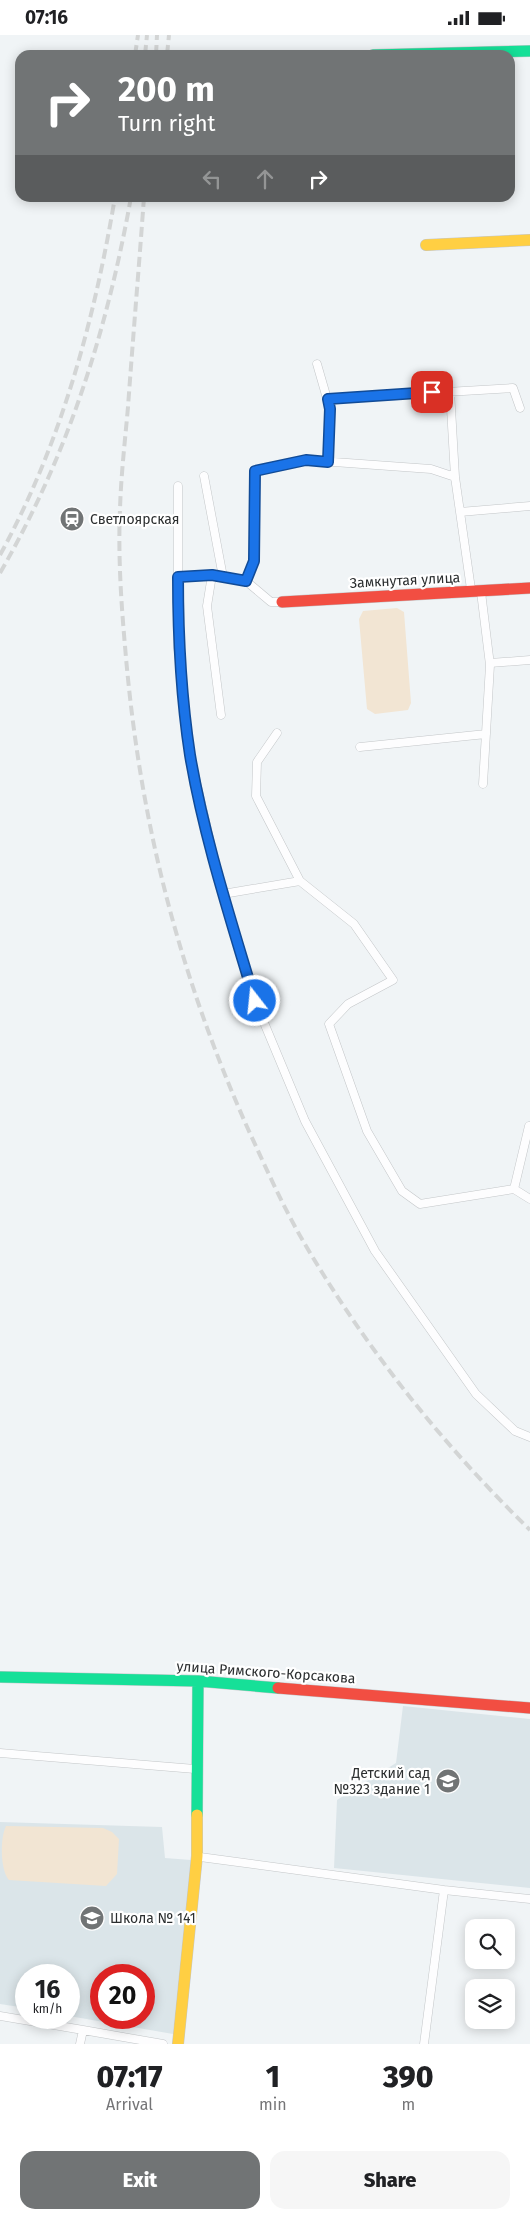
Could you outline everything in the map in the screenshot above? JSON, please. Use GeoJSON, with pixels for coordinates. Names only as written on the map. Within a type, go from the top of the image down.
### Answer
{"type":"FeatureCollection","features":[{"type":"Feature","properties":{"kind":"street"},"geometry":{"type":"LineString","coordinates":[[515,51],[530,51]]}},
{"type":"Feature","properties":{"kind":"street"},"geometry":{"type":"LineString","coordinates":[[426,245],[530,240]]}},
{"type":"Feature","properties":{"kind":"street","name":"Замкнутая улица"},"geometry":{"type":"LineString","coordinates":[[282,602],[530,588]]}},
{"type":"Feature","properties":{"kind":"street","name":"улица Римского-Корсакова"},"geometry":{"type":"LineString","coordinates":[[0,1677],[198,1681],[530,1707]]}},
{"type":"Feature","properties":{"kind":"street"},"geometry":{"type":"LineString","coordinates":[[178,2044],[197,1856],[198,1681]]}},
{"type":"Feature","properties":{"kind":"lane"},"geometry":{"type":"LineString","coordinates":[[317,364],[330,409],[328,462]]}},
{"type":"Feature","properties":{"kind":"lane"},"geometry":{"type":"LineString","coordinates":[[328,399],[513,388],[520,409]]}},
{"type":"Feature","properties":{"kind":"lane"},"geometry":{"type":"LineString","coordinates":[[450,391],[460,512],[490,663],[483,784]]}},
{"type":"Feature","properties":{"kind":"lane"},"geometry":{"type":"LineString","coordinates":[[246,581],[254,561],[255,471],[306,460],[431,469],[456,477]]}},
{"type":"Feature","properties":{"kind":"lane"},"geometry":{"type":"LineString","coordinates":[[204,476],[223,577]]}},
{"type":"Feature","properties":{"kind":"lane"},"geometry":{"type":"LineString","coordinates":[[178,486],[178,647],[190,755],[223,894],[255,1001],[305,1121],[375,1251],[476,1394],[516,1431],[530,1437]]}},
{"type":"Feature","properties":{"kind":"lane"},"geometry":{"type":"LineString","coordinates":[[460,512],[530,506]]}},
{"type":"Feature","properties":{"kind":"lane"},"geometry":{"type":"LineString","coordinates":[[178,577],[212,575],[246,581],[271,602],[282,602]]}},
{"type":"Feature","properties":{"kind":"lane"},"geometry":{"type":"LineString","coordinates":[[212,575],[207,606],[221,715]]}},
{"type":"Feature","properties":{"kind":"lane"},"geometry":{"type":"LineString","coordinates":[[490,663],[530,660]]}},
{"type":"Feature","properties":{"kind":"lane"},"geometry":{"type":"LineString","coordinates":[[277,733],[258,762],[256,797],[300,881],[354,924],[394,980],[348,1004],[329,1024],[368,1131],[402,1191],[420,1204],[514,1189],[530,1199]]}},
{"type":"Feature","properties":{"kind":"lane"},"geometry":{"type":"LineString","coordinates":[[360,747],[486,734]]}},
{"type":"Feature","properties":{"kind":"lane"},"geometry":{"type":"LineString","coordinates":[[223,894],[300,881]]}},
{"type":"Feature","properties":{"kind":"lane"},"geometry":{"type":"LineString","coordinates":[[514,1189],[529,1126]]}},
{"type":"Feature","properties":{"kind":"lane"},"geometry":{"type":"LineString","coordinates":[[0,1753],[198,1769]]}},
{"type":"Feature","properties":{"kind":"lane"},"geometry":{"type":"LineString","coordinates":[[197,1856],[444,1890],[530,1899]]}},
{"type":"Feature","properties":{"kind":"lane"},"geometry":{"type":"LineString","coordinates":[[424,2044],[444,1890]]}},
{"type":"Feature","properties":{"kind":"lane"},"geometry":{"type":"LineString","coordinates":[[0,2016],[163,2044]]}},
{"type":"Feature","properties":{"kind":"lane"},"geometry":{"type":"LineString","coordinates":[[80,2044],[82,2029]]}},
{"type":"Feature","properties":{"kind":"shaded area"},"geometry":{"type":"Polygon","coordinates":[[[397,608],[404,612],[411,703],[408,710],[375,714],[367,709],[359,619],[363,611],[397,608]]]}},
{"type":"Feature","properties":{"kind":"shaded area","name":"Детский сад №323 здание 1"},"geometry":{"type":"Polygon","coordinates":[[[403,1706],[530,1719],[530,1888],[334,1868],[337,1800],[396,1763],[403,1706]]]}},
{"type":"Feature","properties":{"kind":"shaded area","name":"Школа № 141"},"geometry":{"type":"Polygon","coordinates":[[[0,1822],[162,1827],[165,1858],[191,1860],[173,2034],[144,2029],[155,2029],[155,1964],[90,1964],[90,2020],[80,2018],[80,1964],[15,1964],[15,2006],[0,2004],[0,1822]]]}},
{"type":"Feature","properties":{"kind":"shaded area"},"geometry":{"type":"Polygon","coordinates":[[[6,1826],[103,1828],[112,1832],[119,1839],[117,1874],[106,1886],[9,1880],[4,1869],[2,1854],[6,1826]]]}},
{"type":"Feature","properties":{"kind":"railway"},"geometry":{"type":"LineString","coordinates":[[136,50],[138,35]]}},
{"type":"Feature","properties":{"kind":"railway"},"geometry":{"type":"LineString","coordinates":[[146,50],[147,35]]}},
{"type":"Feature","properties":{"kind":"railway"},"geometry":{"type":"LineString","coordinates":[[156,50],[157,35]]}},
{"type":"Feature","properties":{"kind":"railway"},"geometry":{"type":"LineString","coordinates":[[168,50],[169,35]]}},
{"type":"Feature","properties":{"kind":"railway"},"geometry":{"type":"LineString","coordinates":[[0,555],[22,513],[58,426],[97,290],[114,202]]}},
{"type":"Feature","properties":{"kind":"railway"},"geometry":{"type":"LineString","coordinates":[[0,573],[46,483],[82,391],[110,296],[130,202]]}},
{"type":"Feature","properties":{"kind":"railway"},"geometry":{"type":"LineString","coordinates":[[144,202],[121,483],[119,526],[120,577],[131,710],[140,772],[152,833],[182,953],[223,1070],[248,1129],[283,1203],[306,1246],[381,1360],[467,1465],[530,1530]]}},
{"type":"Feature","properties":{"kind":"traffic: fast"},"geometry":{"type":"LineString","coordinates":[[515,51],[530,51]]}},
{"type":"Feature","properties":{"kind":"traffic: fast"},"geometry":{"type":"LineString","coordinates":[[0,1677],[198,1681],[278,1688]]}},
{"type":"Feature","properties":{"kind":"traffic: fast"},"geometry":{"type":"LineString","coordinates":[[197,1815],[198,1681]]}},
{"type":"Feature","properties":{"kind":"traffic: slow"},"geometry":{"type":"LineString","coordinates":[[426,245],[530,240]]}},
{"type":"Feature","properties":{"kind":"traffic: slow"},"geometry":{"type":"LineString","coordinates":[[178,2044],[197,1856],[197,1815]]}},
{"type":"Feature","properties":{"kind":"traffic: jam"},"geometry":{"type":"LineString","coordinates":[[282,602],[530,588]]}},
{"type":"Feature","properties":{"kind":"traffic: jam"},"geometry":{"type":"LineString","coordinates":[[278,1688],[530,1708]]}},
{"type":"Feature","properties":{"kind":"place","name":"Светлоярская"},"geometry":{"type":"Point","coordinates":[72,519]}},
{"type":"Feature","properties":{"kind":"place","name":"Детский сад №323 здание 1"},"geometry":{"type":"Point","coordinates":[448,1781]}},
{"type":"Feature","properties":{"kind":"place","name":"Школа № 141"},"geometry":{"type":"Point","coordinates":[92,1918]}},
{"type":"Feature","properties":{"kind":"route"},"geometry":{"type":"LineString","coordinates":[[255,1001],[218,876],[190,755],[178,647],[178,577],[212,575],[246,581],[254,561],[255,471],[306,460],[328,462],[330,409],[328,399],[432,392]]}}]}
